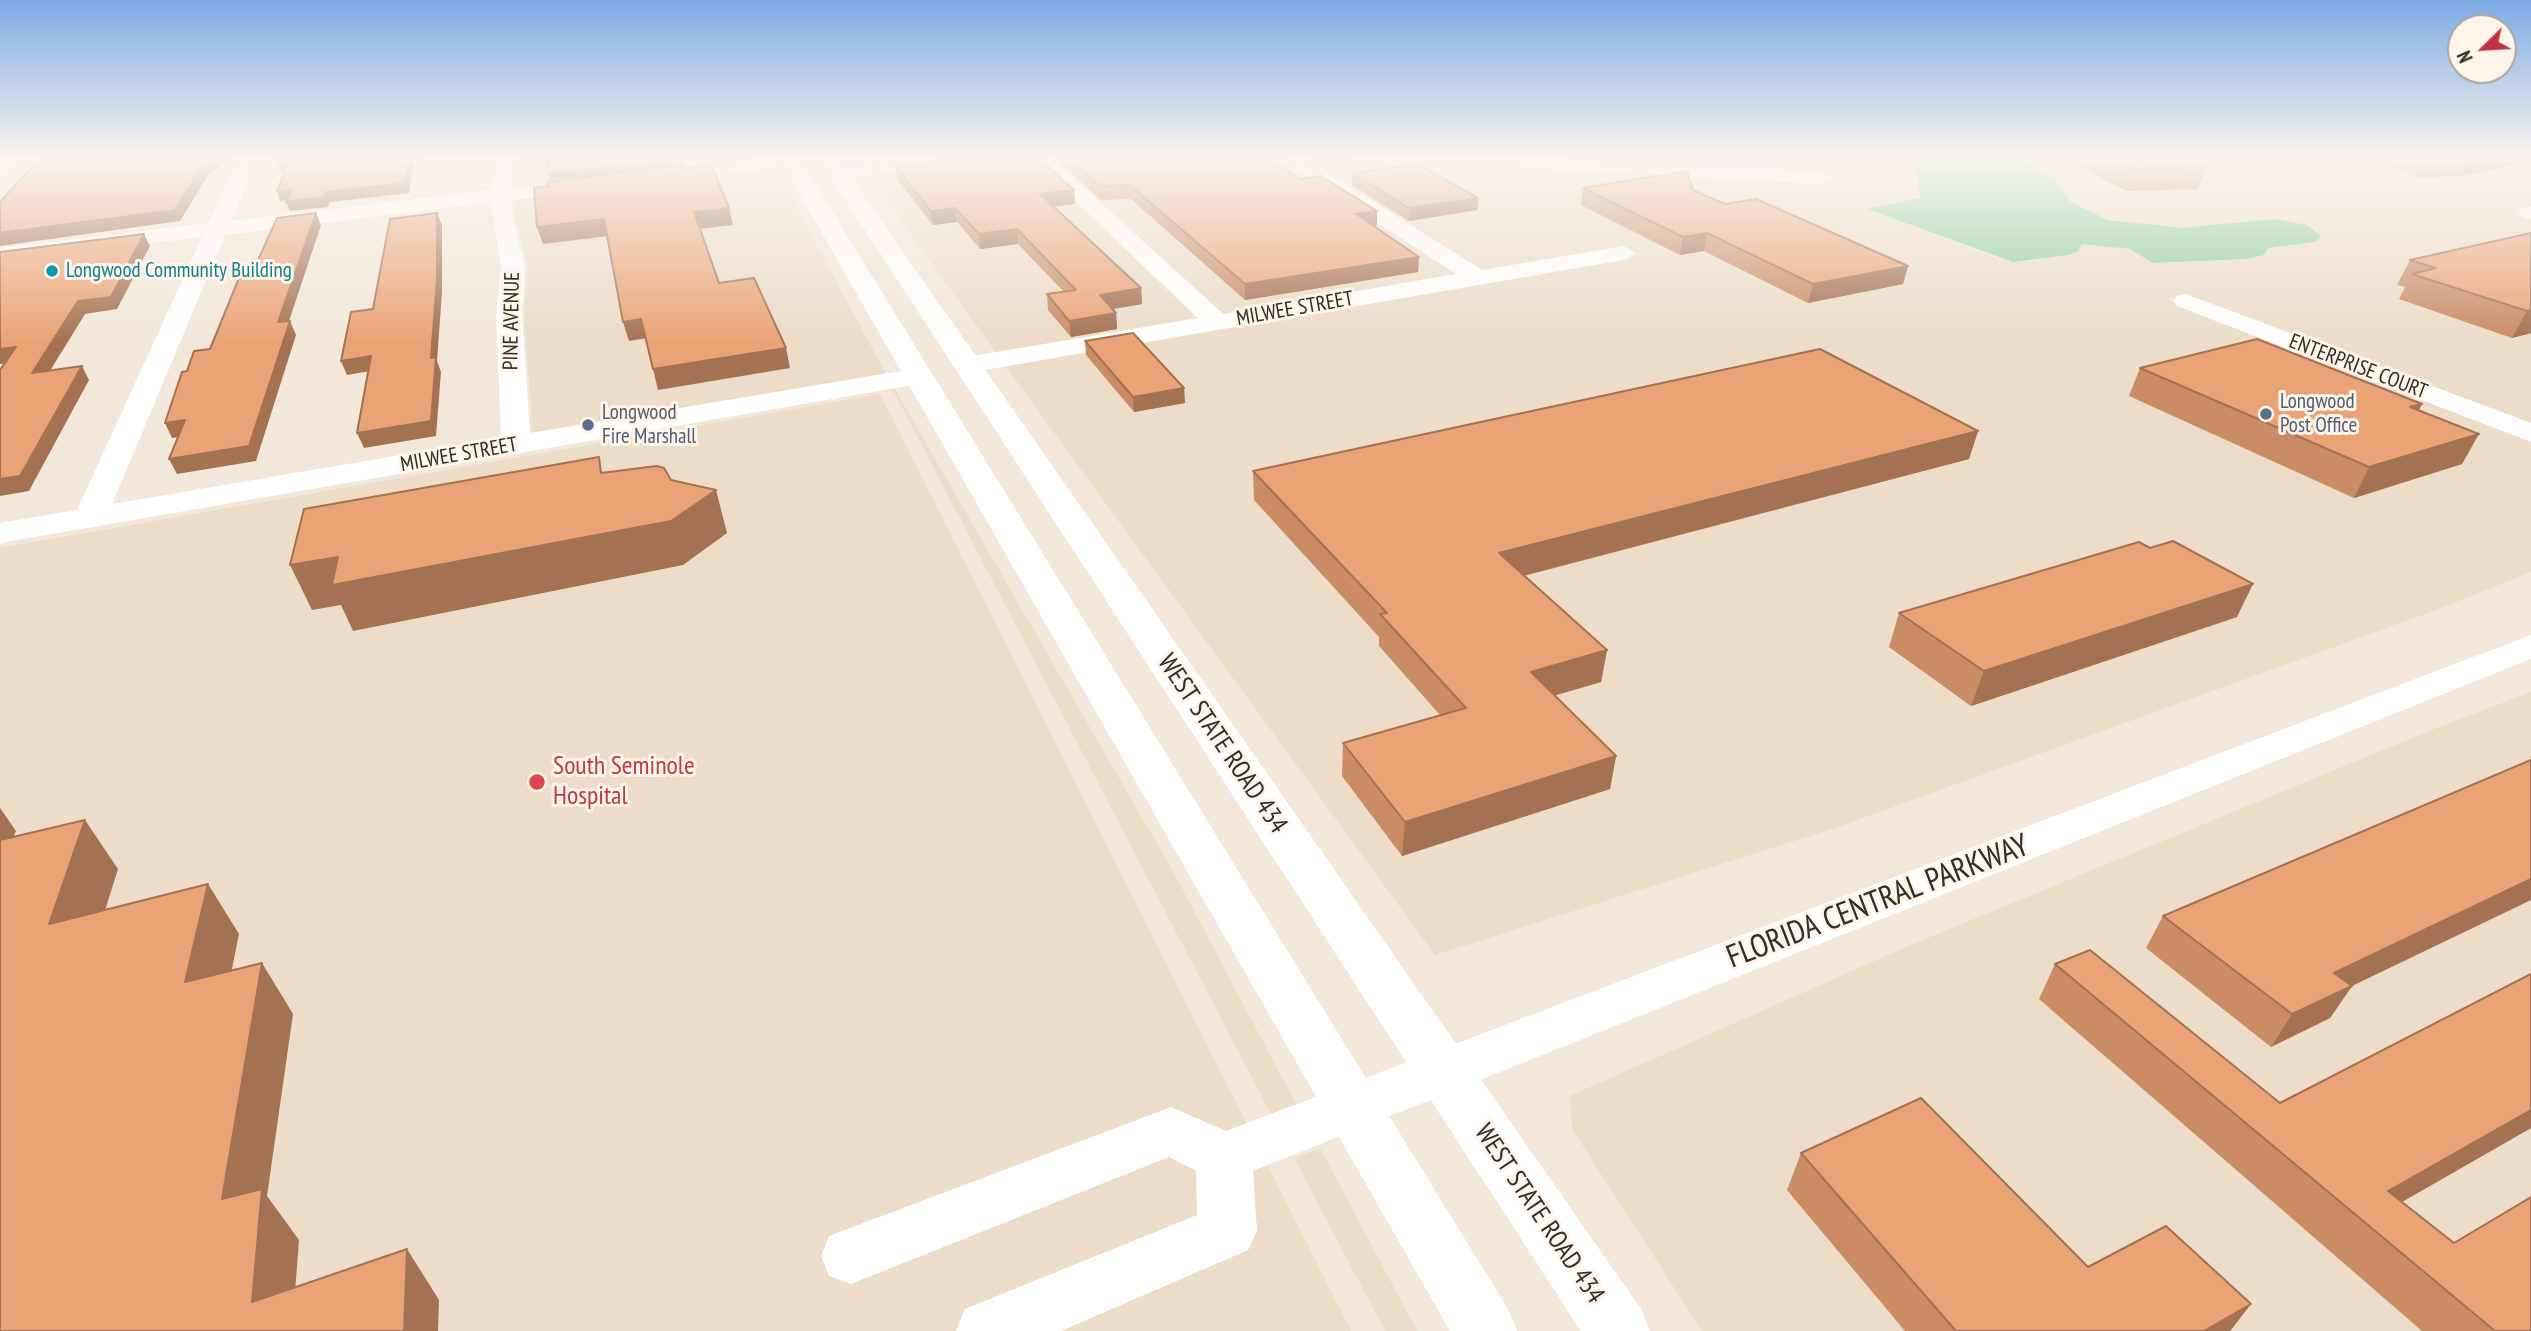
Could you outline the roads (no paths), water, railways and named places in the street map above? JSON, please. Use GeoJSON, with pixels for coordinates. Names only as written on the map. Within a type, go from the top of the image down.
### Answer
{"type":"FeatureCollection","features":[{"type":"Feature","properties":{"kind":"street"},"geometry":{"type":"LineString","coordinates":[[90,517],[221,218]]}},
{"type":"Feature","properties":{"kind":"street"},"geometry":{"type":"LineString","coordinates":[[0,255],[308,218]]}},
{"type":"Feature","properties":{"kind":"street","name":"PINE AVENUE"},"geometry":{"type":"LineString","coordinates":[[502,218],[513,259],[509,314],[516,446]]}},
{"type":"Feature","properties":{"kind":"street"},"geometry":{"type":"LineString","coordinates":[[825,218],[1485,1331]]}},
{"type":"Feature","properties":{"kind":"street","name":"WEST STATE ROAD 434"},"geometry":{"type":"LineString","coordinates":[[869,218],[1618,1331]]}},
{"type":"Feature","properties":{"kind":"street"},"geometry":{"type":"LineString","coordinates":[[1105,218],[1217,322]]}},
{"type":"Feature","properties":{"kind":"street"},"geometry":{"type":"LineString","coordinates":[[1384,218],[1478,278]]}},
{"type":"Feature","properties":{"kind":"street","name":"MILWEE STREET"},"geometry":{"type":"LineString","coordinates":[[967,365],[1625,253]]}},
{"type":"Feature","properties":{"kind":"street","name":"ENTERPRISE COURT"},"geometry":{"type":"LineString","coordinates":[[2186,301],[2531,433]]}},
{"type":"Feature","properties":{"kind":"street"},"geometry":{"type":"LineString","coordinates":[[908,359],[967,365]]}},
{"type":"Feature","properties":{"kind":"street"},"geometry":{"type":"LineString","coordinates":[[908,359],[988,397]]}},
{"type":"Feature","properties":{"kind":"street","name":"MILWEE STREET"},"geometry":{"type":"LineString","coordinates":[[0,533],[516,446],[908,359]]}},
{"type":"Feature","properties":{"kind":"street","name":"FLORIDA CENTRAL PARKWAY"},"geometry":{"type":"LineString","coordinates":[[1224,1157],[2531,646]]}},
{"type":"Feature","properties":{"kind":"street"},"geometry":{"type":"LineString","coordinates":[[851,1256],[1171,1131],[1224,1157],[1227,1231],[988,1331]]}},
{"type":"Feature","properties":{"kind":"place","name":"Longwood Community Building"},"geometry":{"type":"Point","coordinates":[52,271]}},
{"type":"Feature","properties":{"kind":"place","name":"Longwood Post Office"},"geometry":{"type":"Point","coordinates":[2266,414]}},
{"type":"Feature","properties":{"kind":"place","name":"Longwood Fire Marshall"},"geometry":{"type":"Point","coordinates":[588,425]}},
{"type":"Feature","properties":{"kind":"place","name":"South Seminole Hospital"},"geometry":{"type":"Point","coordinates":[537,782]}}]}
